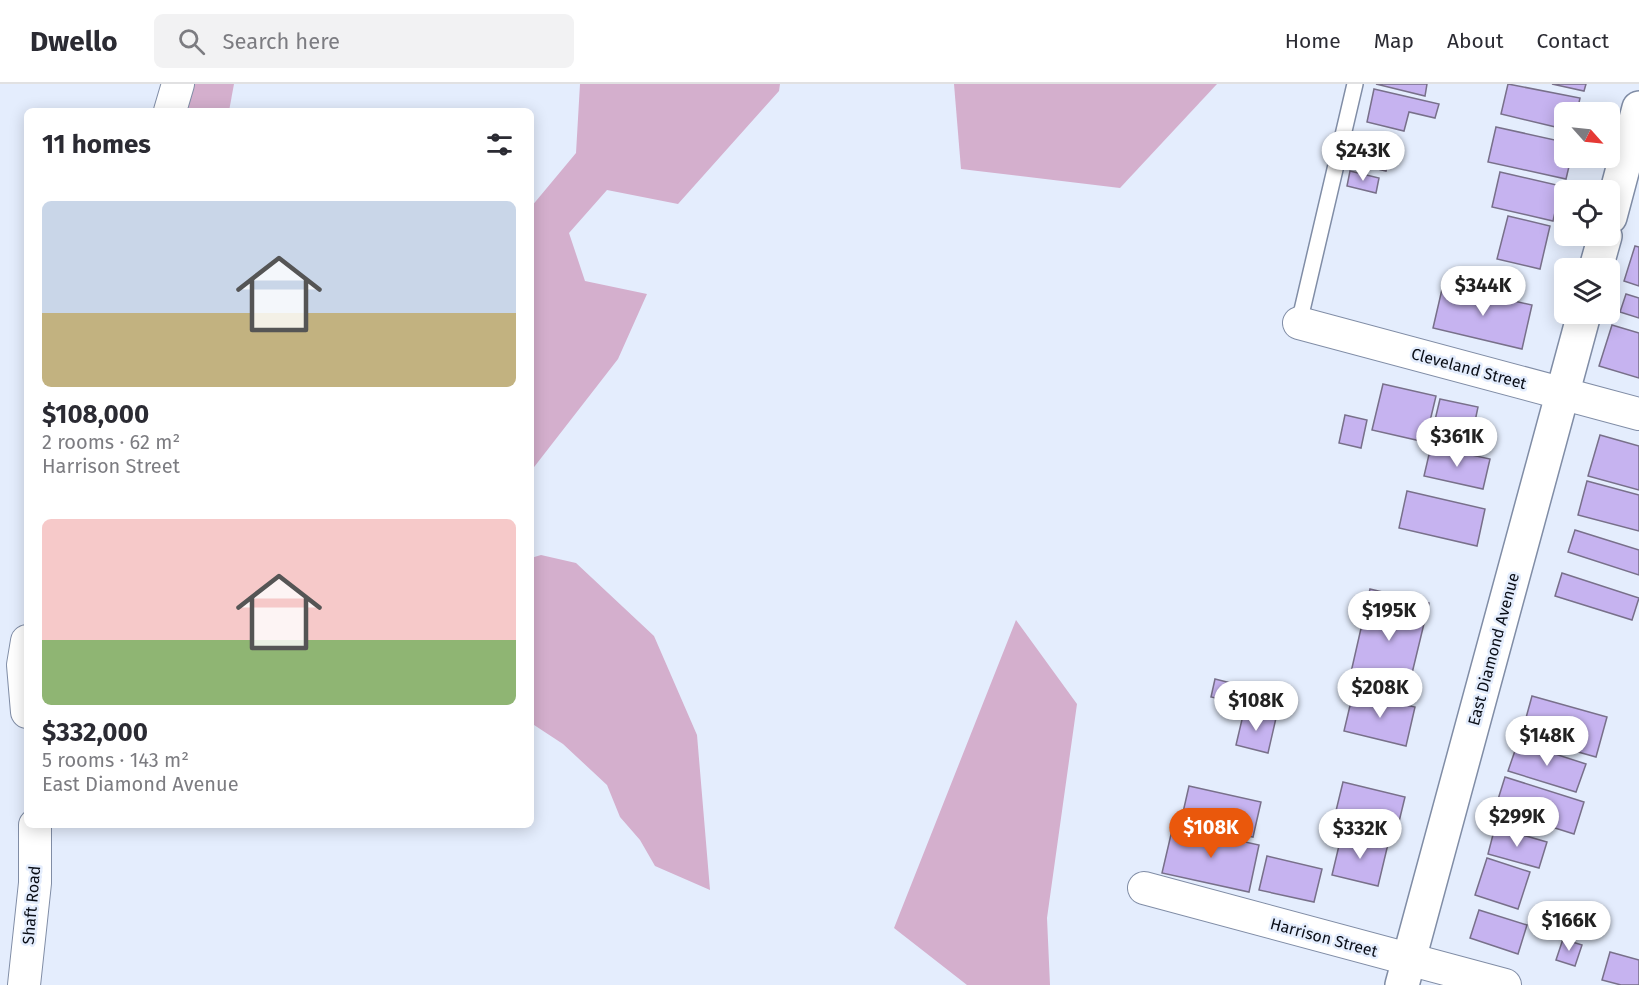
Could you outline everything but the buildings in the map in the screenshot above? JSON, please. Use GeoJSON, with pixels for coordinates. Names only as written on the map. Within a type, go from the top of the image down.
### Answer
{"type":"FeatureCollection","features":[{"type":"Feature","properties":{"kind":"street"},"geometry":{"type":"LineString","coordinates":[[171,108],[178,84]]}},
{"type":"Feature","properties":{"kind":"street"},"geometry":{"type":"LineString","coordinates":[[1620,180],[1639,108]]}},
{"type":"Feature","properties":{"kind":"street","name":"Cleveland Street"},"geometry":{"type":"LineString","coordinates":[[1299,323],[1639,414]]}},
{"type":"Feature","properties":{"kind":"street","name":"East Diamond Avenue"},"geometry":{"type":"LineString","coordinates":[[1406,972],[1581,324]]}},
{"type":"Feature","properties":{"kind":"street"},"geometry":{"type":"LineString","coordinates":[[24,655],[22,665],[24,684]]}},
{"type":"Feature","properties":{"kind":"street","name":"Shaft Road"},"geometry":{"type":"LineString","coordinates":[[24,985],[35,883],[35,828]]}},
{"type":"Feature","properties":{"kind":"street","name":"Harrison Street"},"geometry":{"type":"LineString","coordinates":[[1144,888],[1406,972],[1505,985]]}},
{"type":"Feature","properties":{"kind":"lane"},"geometry":{"type":"LineString","coordinates":[[1299,323],[1355,84]]}},
{"type":"Feature","properties":{"kind":"shaded area"},"geometry":{"type":"Polygon","coordinates":[[[191,84],[234,84],[230,108],[188,108],[191,84]]]}},
{"type":"Feature","properties":{"kind":"shaded area"},"geometry":{"type":"Polygon","coordinates":[[[580,84],[780,84],[779,91],[678,204],[607,190],[569,233],[585,281],[647,294],[618,359],[534,467],[534,203],[576,153],[580,84]]]}},
{"type":"Feature","properties":{"kind":"shaded area"},"geometry":{"type":"Polygon","coordinates":[[[954,84],[1217,84],[1120,188],[961,169],[954,84]]]}},
{"type":"Feature","properties":{"kind":"shaded area"},"geometry":{"type":"Polygon","coordinates":[[[541,555],[576,563],[654,636],[697,735],[710,890],[655,866],[640,840],[620,817],[607,785],[563,744],[534,725],[534,557],[541,555]]]}},
{"type":"Feature","properties":{"kind":"shaded area"},"geometry":{"type":"Polygon","coordinates":[[[1016,620],[1077,704],[1047,918],[1050,985],[967,985],[894,928],[1016,620]]]}}]}
